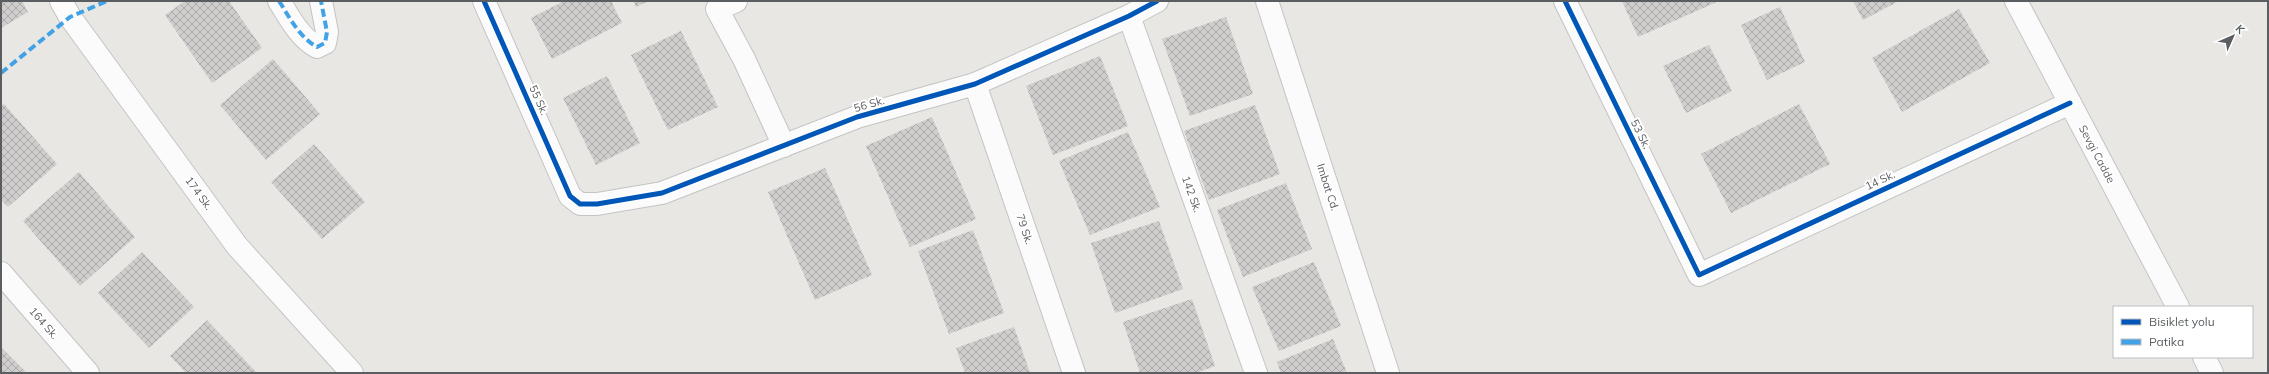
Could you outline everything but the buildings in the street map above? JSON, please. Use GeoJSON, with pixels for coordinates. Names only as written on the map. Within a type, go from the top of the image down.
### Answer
{"type":"FeatureCollection","features":[{"type":"Feature","properties":{"kind":"street","name":"174 Sk."},"geometry":{"type":"LineString","coordinates":[[61,1],[75,24],[237,246],[352,373]]}},
{"type":"Feature","properties":{"kind":"street"},"geometry":{"type":"LineString","coordinates":[[279,1],[301,35],[307,42],[317,47],[325,43],[327,32],[321,1]]}},
{"type":"Feature","properties":{"kind":"street","name":"55 Sk."},"geometry":{"type":"LineString","coordinates":[[484,1],[570,196],[580,204]]}},
{"type":"Feature","properties":{"kind":"street"},"geometry":{"type":"LineString","coordinates":[[736,1],[716,9],[744,59],[784,146]]}},
{"type":"Feature","properties":{"kind":"street","name":"56 Sk."},"geometry":{"type":"LineString","coordinates":[[580,204],[596,204],[662,193],[857,117],[975,84],[1129,16],[1157,1]]}},
{"type":"Feature","properties":{"kind":"street","name":"Imbat Cd."},"geometry":{"type":"LineString","coordinates":[[1267,1],[1388,373]]}},
{"type":"Feature","properties":{"kind":"street","name":"53 Sk."},"geometry":{"type":"LineString","coordinates":[[1566,1],[1699,275]]}},
{"type":"Feature","properties":{"kind":"street","name":"Sevgi Cadde"},"geometry":{"type":"LineString","coordinates":[[2016,1],[2177,306]]}},
{"type":"Feature","properties":{"kind":"street","name":"142 Sk."},"geometry":{"type":"LineString","coordinates":[[1129,16],[1256,373]]}},
{"type":"Feature","properties":{"kind":"street","name":"79 Sk."},"geometry":{"type":"LineString","coordinates":[[975,84],[1074,373]]}},
{"type":"Feature","properties":{"kind":"street","name":"14 Sk."},"geometry":{"type":"LineString","coordinates":[[1699,275],[2070,103]]}},
{"type":"Feature","properties":{"kind":"street","name":"164 Sk."},"geometry":{"type":"LineString","coordinates":[[1,273],[88,373]]}},
{"type":"Feature","properties":{"kind":"street"},"geometry":{"type":"LineString","coordinates":[[2204,358],[2212,373]]}},
{"type":"Feature","properties":{"kind":"marked path"},"geometry":{"type":"LineString","coordinates":[[1,73],[70,17],[107,1]]}},
{"type":"Feature","properties":{"kind":"marked path"},"geometry":{"type":"LineString","coordinates":[[279,1],[300,33],[317,47],[325,43],[327,32],[321,1]]}},
{"type":"Feature","properties":{"kind":"cycle path"},"geometry":{"type":"LineString","coordinates":[[484,1],[570,196],[580,204],[597,204],[662,193],[857,117],[975,84],[1129,16],[1157,1]]}},
{"type":"Feature","properties":{"kind":"cycle path"},"geometry":{"type":"LineString","coordinates":[[1565,1],[1699,275],[2070,103]]}}]}
